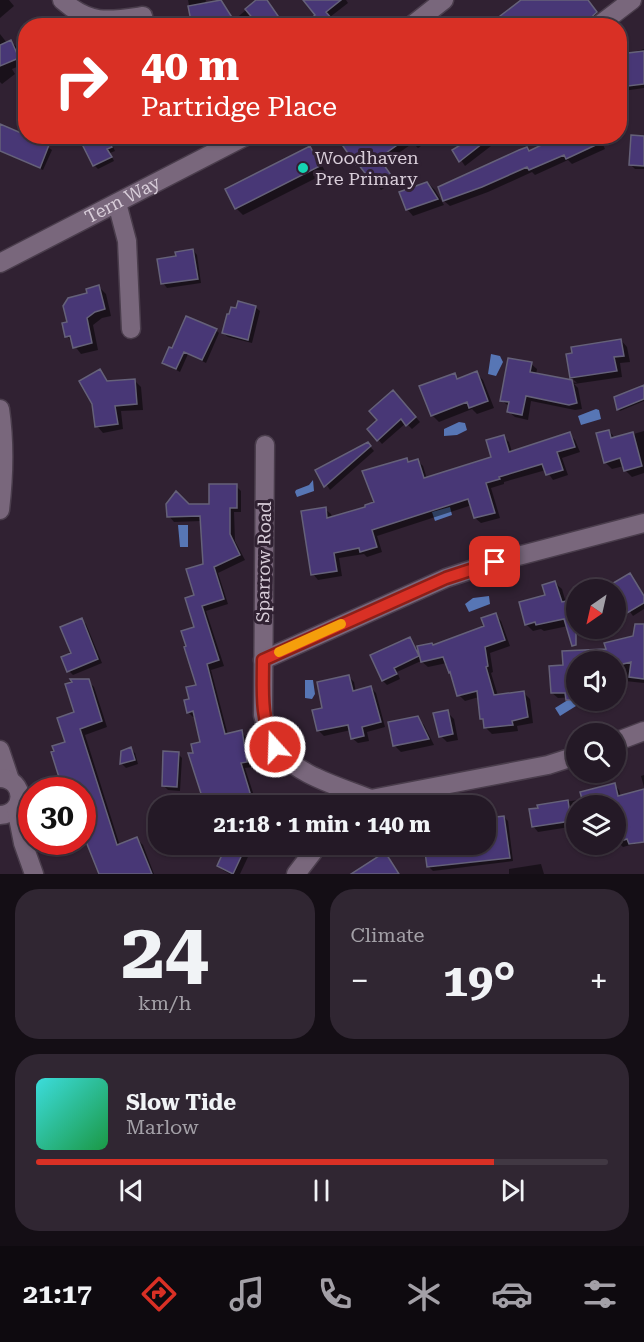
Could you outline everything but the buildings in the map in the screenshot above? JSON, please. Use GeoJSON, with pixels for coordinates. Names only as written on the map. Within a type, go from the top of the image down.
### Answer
{"type":"FeatureCollection","features":[{"type":"Feature","properties":{"kind":"street"},"geometry":{"type":"LineString","coordinates":[[63,0],[79,13],[90,18]]}},
{"type":"Feature","properties":{"kind":"street"},"geometry":{"type":"LineString","coordinates":[[421,18],[444,0]]}},
{"type":"Feature","properties":{"kind":"street"},"geometry":{"type":"LineString","coordinates":[[608,18],[632,0]]}},
{"type":"Feature","properties":{"kind":"street"},"geometry":{"type":"LineString","coordinates":[[130,18],[142,16]]}},
{"type":"Feature","properties":{"kind":"street","name":"Tern Way"},"geometry":{"type":"LineString","coordinates":[[0,263],[230,144]]}},
{"type":"Feature","properties":{"kind":"street"},"geometry":{"type":"LineString","coordinates":[[117,202],[127,241],[131,329]]}},
{"type":"Feature","properties":{"kind":"street"},"geometry":{"type":"LineString","coordinates":[[0,409],[4,477],[0,510]]}},
{"type":"Feature","properties":{"kind":"street","name":"Sparrow Road"},"geometry":{"type":"LineString","coordinates":[[265,445],[263,715],[268,734],[275,747],[286,759],[307,773],[352,795]]}},
{"type":"Feature","properties":{"kind":"street"},"geometry":{"type":"LineString","coordinates":[[263,660],[446,578],[495,562],[644,523]]}},
{"type":"Feature","properties":{"kind":"street"},"geometry":{"type":"LineString","coordinates":[[626,738],[644,731]]}},
{"type":"Feature","properties":{"kind":"street"},"geometry":{"type":"LineString","coordinates":[[0,750],[5,779],[19,789],[20,802],[8,812],[18,833]]}},
{"type":"Feature","properties":{"kind":"street"},"geometry":{"type":"LineString","coordinates":[[400,795],[548,765],[566,759]]}},
{"type":"Feature","properties":{"kind":"street"},"geometry":{"type":"LineString","coordinates":[[0,820],[18,838]]}},
{"type":"Feature","properties":{"kind":"street"},"geometry":{"type":"LineString","coordinates":[[27,855],[34,874]]}},
{"type":"Feature","properties":{"kind":"street"},"geometry":{"type":"LineString","coordinates":[[296,874],[311,855]]}},
{"type":"Feature","properties":{"kind":"water"},"geometry":{"type":"Polygon","coordinates":[[[491,354],[500,356],[503,362],[496,376],[488,374],[491,354]]]}},
{"type":"Feature","properties":{"kind":"water"},"geometry":{"type":"Polygon","coordinates":[[[599,410],[601,419],[581,425],[578,416],[599,410]]]}},
{"type":"Feature","properties":{"kind":"water"},"geometry":{"type":"Polygon","coordinates":[[[459,422],[465,423],[467,430],[457,435],[444,436],[444,429],[459,422]]]}},
{"type":"Feature","properties":{"kind":"water"},"geometry":{"type":"Polygon","coordinates":[[[313,480],[314,491],[297,497],[296,490],[309,485],[313,480]]]}},
{"type":"Feature","properties":{"kind":"water"},"geometry":{"type":"Polygon","coordinates":[[[450,507],[452,515],[435,521],[432,512],[450,507]]]}},
{"type":"Feature","properties":{"kind":"water"},"geometry":{"type":"Polygon","coordinates":[[[178,525],[188,525],[188,547],[180,547],[178,525]]]}},
{"type":"Feature","properties":{"kind":"water"},"geometry":{"type":"Polygon","coordinates":[[[489,596],[490,604],[469,612],[465,604],[473,598],[489,596]]]}},
{"type":"Feature","properties":{"kind":"water"},"geometry":{"type":"Polygon","coordinates":[[[305,680],[313,680],[315,694],[312,699],[305,698],[305,680]]]}},
{"type":"Feature","properties":{"kind":"water"},"geometry":{"type":"Polygon","coordinates":[[[566,701],[566,711],[568,711],[560,716],[555,708],[566,701]]]}},
{"type":"Feature","properties":{"kind":"slow traffic"},"geometry":{"type":"LineString","coordinates":[[279,652],[341,624]]}},
{"type":"Feature","properties":{"kind":"place","name":"Woodhaven Pre Primary"},"geometry":{"type":"Point","coordinates":[303,168]}},
{"type":"Feature","properties":{"kind":"route"},"geometry":{"type":"LineString","coordinates":[[275,747],[268,734],[263,715],[263,660],[446,578],[495,562]]}}]}
